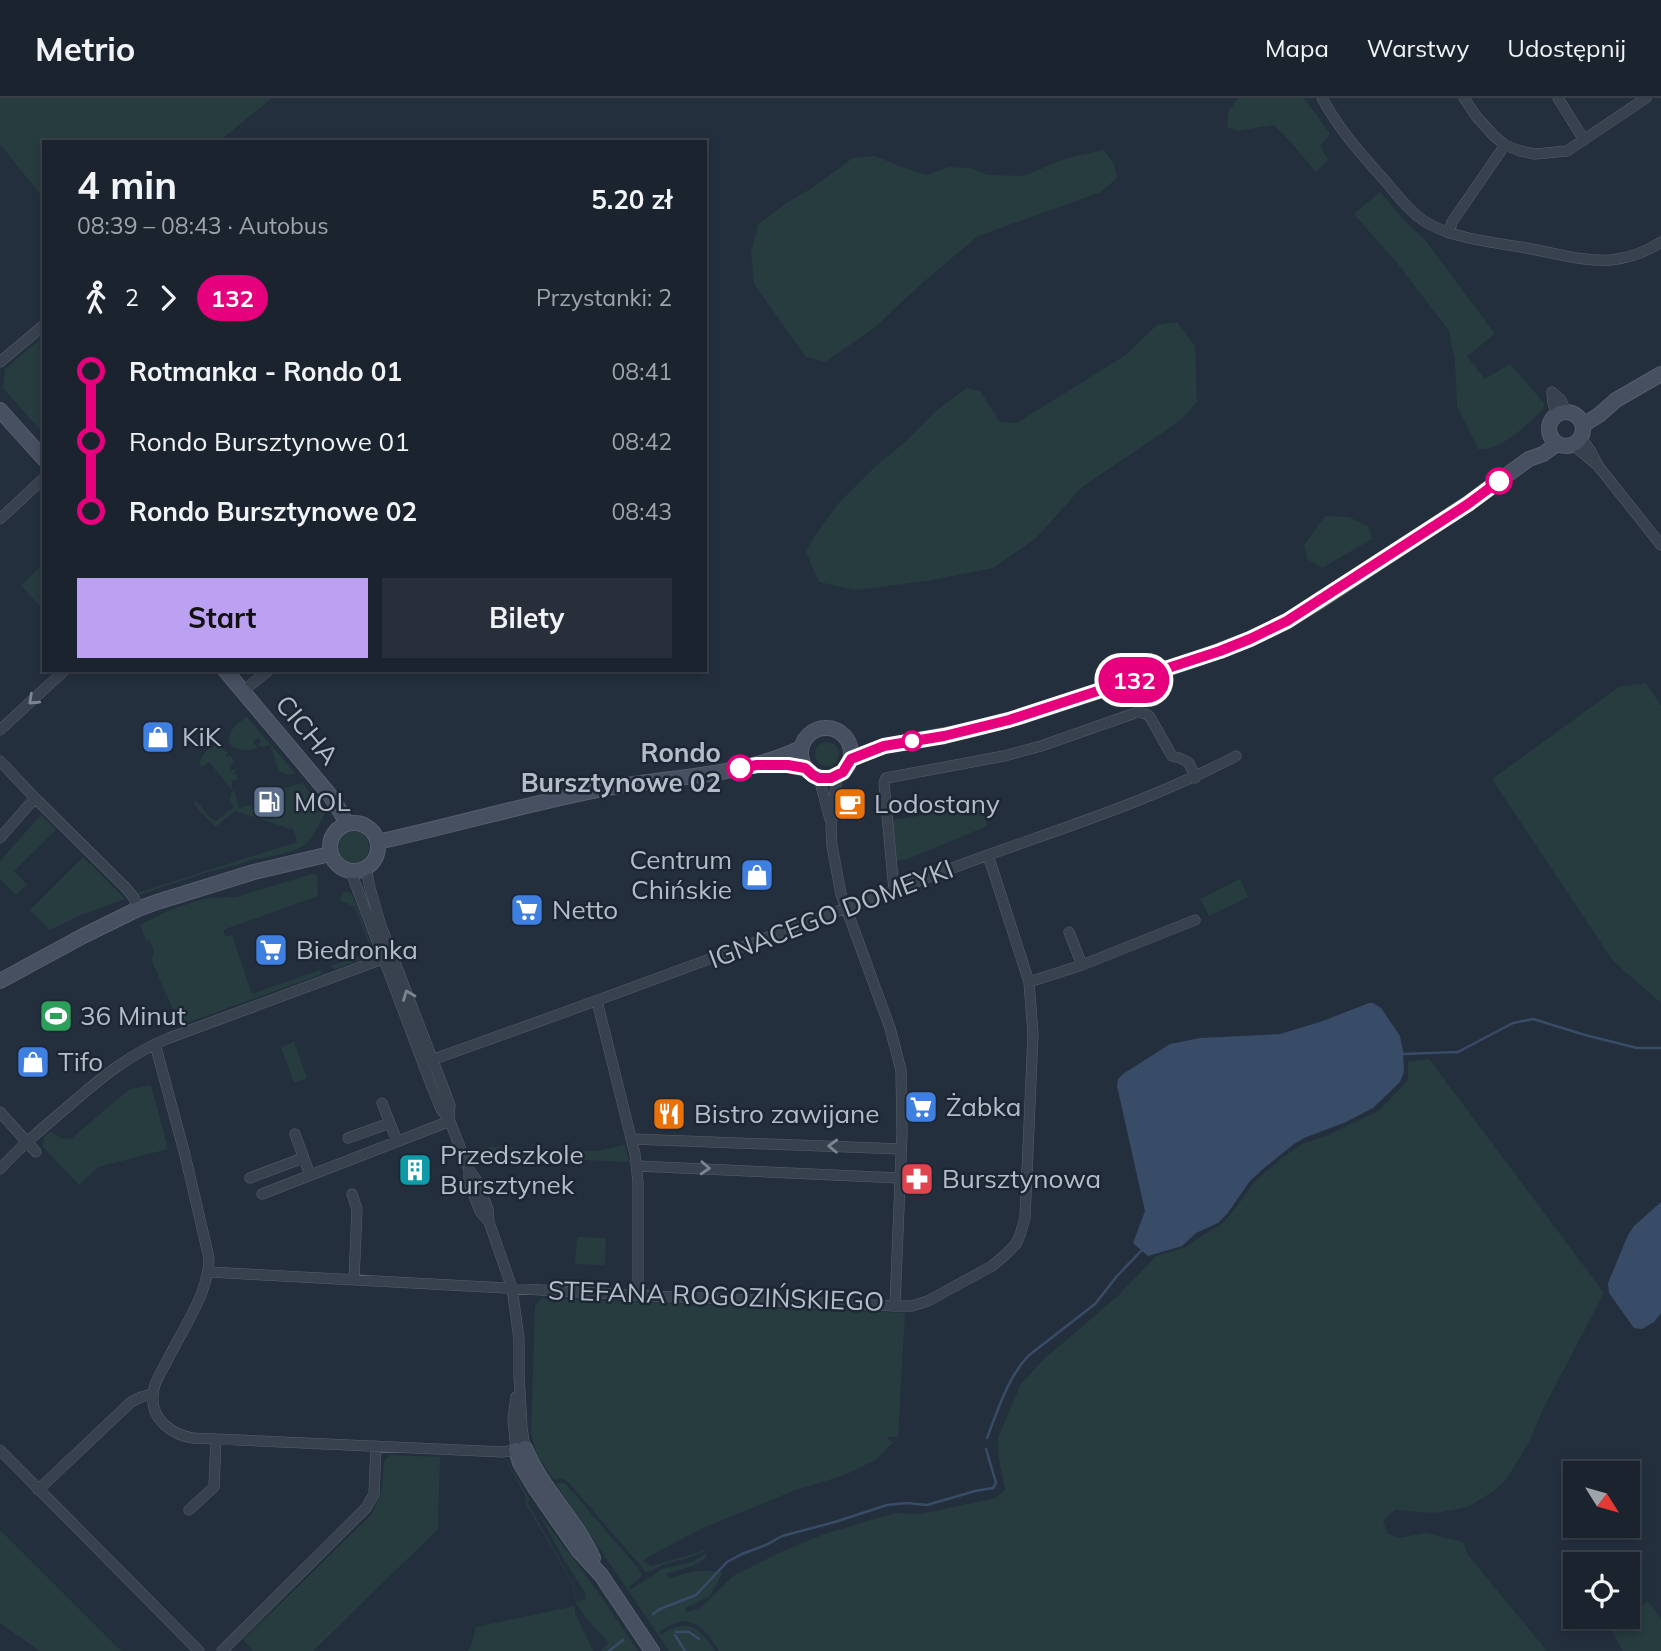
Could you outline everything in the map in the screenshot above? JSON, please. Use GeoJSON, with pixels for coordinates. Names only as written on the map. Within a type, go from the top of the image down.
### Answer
{"type":"FeatureCollection","features":[{"type":"Feature","properties":{"kind":"main road"},"geometry":{"type":"LineString","coordinates":[[1573,425],[1562,446],[1554,439],[1550,424],[1573,425],[1599,415],[1616,400],[1661,373]]}},
{"type":"Feature","properties":{"kind":"main road"},"geometry":{"type":"LineString","coordinates":[[0,410],[42,457]]}},
{"type":"Feature","properties":{"kind":"main road"},"geometry":{"type":"LineString","coordinates":[[851,759],[884,746],[955,733],[1023,716],[1250,639],[1287,621],[1329,595],[1468,504],[1529,459],[1537,446],[1554,439]]}},
{"type":"Feature","properties":{"kind":"main road","name":"CICHA"},"geometry":{"type":"LineString","coordinates":[[227,672],[329,794],[346,824]]}},
{"type":"Feature","properties":{"kind":"main road"},"geometry":{"type":"LineString","coordinates":[[818,729],[839,732],[849,743],[851,759],[848,766],[837,776],[819,778],[805,768],[802,762],[801,748],[807,737],[818,729]]}},
{"type":"Feature","properties":{"kind":"main road"},"geometry":{"type":"LineString","coordinates":[[849,743],[884,746]]}},
{"type":"Feature","properties":{"kind":"main road"},"geometry":{"type":"LineString","coordinates":[[757,765],[801,748]]}},
{"type":"Feature","properties":{"kind":"main road"},"geometry":{"type":"LineString","coordinates":[[378,842],[609,788],[757,765],[805,768]]}},
{"type":"Feature","properties":{"kind":"main road"},"geometry":{"type":"LineString","coordinates":[[346,824],[363,824],[375,835],[378,842],[376,857],[366,869],[359,872],[351,872],[338,866],[330,854],[331,839],[340,827],[346,824]]}},
{"type":"Feature","properties":{"kind":"main road"},"geometry":{"type":"LineString","coordinates":[[0,981],[138,909],[218,882],[330,854]]}},
{"type":"Feature","properties":{"kind":"main road"},"geometry":{"type":"LineString","coordinates":[[520,1449],[583,1539],[601,1575],[652,1651]]}},
{"type":"Feature","properties":{"kind":"street"},"geometry":{"type":"LineString","coordinates":[[1322,98],[1332,118],[1408,207],[1422,220],[1449,233],[1596,260],[1622,258],[1661,242]]}},
{"type":"Feature","properties":{"kind":"street"},"geometry":{"type":"LineString","coordinates":[[1464,98],[1476,116],[1505,145],[1535,154],[1567,151],[1646,98]]}},
{"type":"Feature","properties":{"kind":"street"},"geometry":{"type":"LineString","coordinates":[[1558,98],[1584,140]]}},
{"type":"Feature","properties":{"kind":"street"},"geometry":{"type":"LineString","coordinates":[[1449,233],[1452,222],[1505,145]]}},
{"type":"Feature","properties":{"kind":"street"},"geometry":{"type":"LineString","coordinates":[[0,362],[42,328]]}},
{"type":"Feature","properties":{"kind":"street"},"geometry":{"type":"LineString","coordinates":[[1573,425],[1583,455],[1599,467],[1661,545]]}},
{"type":"Feature","properties":{"kind":"street"},"geometry":{"type":"LineString","coordinates":[[0,519],[42,480]]}},
{"type":"Feature","properties":{"kind":"street"},"geometry":{"type":"LineString","coordinates":[[0,730],[63,672]]}},
{"type":"Feature","properties":{"kind":"street"},"geometry":{"type":"LineString","coordinates":[[243,691],[267,672]]}},
{"type":"Feature","properties":{"kind":"street"},"geometry":{"type":"LineString","coordinates":[[894,890],[884,783],[886,778],[1004,756],[1142,712],[1150,717],[1172,755],[1186,759],[1195,778]]}},
{"type":"Feature","properties":{"kind":"street","name":"IGNACEGO DOMEYKI"},"geometry":{"type":"LineString","coordinates":[[428,1061],[597,1001],[1195,778],[1236,756]]}},
{"type":"Feature","properties":{"kind":"street"},"geometry":{"type":"LineString","coordinates":[[0,761],[126,888],[138,909]]}},
{"type":"Feature","properties":{"kind":"street","name":"STEFANA ROGOZIŃSKIEGO"},"geometry":{"type":"LineString","coordinates":[[831,826],[837,776]]}},
{"type":"Feature","properties":{"kind":"street","name":"STEFANA ROGOZIŃSKIEGO"},"geometry":{"type":"LineString","coordinates":[[209,1272],[895,1306],[901,1149],[900,1060],[846,909],[836,873],[831,826],[819,778]]}},
{"type":"Feature","properties":{"kind":"street"},"geometry":{"type":"LineString","coordinates":[[0,838],[35,798]]}},
{"type":"Feature","properties":{"kind":"street"},"geometry":{"type":"LineString","coordinates":[[895,1306],[920,1304],[998,1262],[1010,1251],[1026,1218],[1033,1034],[1029,982],[988,855]]}},
{"type":"Feature","properties":{"kind":"street"},"geometry":{"type":"LineString","coordinates":[[366,869],[388,957]]}},
{"type":"Feature","properties":{"kind":"street"},"geometry":{"type":"LineString","coordinates":[[155,1044],[198,1206],[208,1250],[209,1272],[198,1301],[152,1394],[154,1408],[165,1426],[185,1437],[503,1452],[520,1449],[522,1427],[519,1339],[512,1288],[489,1222],[488,1209],[477,1181],[469,1170],[450,1120],[450,1105],[428,1061],[388,957],[351,872]]}},
{"type":"Feature","properties":{"kind":"street"},"geometry":{"type":"LineString","coordinates":[[1029,982],[1082,965],[1195,920]]}},
{"type":"Feature","properties":{"kind":"street"},"geometry":{"type":"LineString","coordinates":[[1069,932],[1082,965]]}},
{"type":"Feature","properties":{"kind":"street"},"geometry":{"type":"LineString","coordinates":[[0,1169],[27,1141],[110,1071],[138,1052],[388,957]]}},
{"type":"Feature","properties":{"kind":"street"},"geometry":{"type":"LineString","coordinates":[[597,1001],[637,1166],[638,1294]]}},
{"type":"Feature","properties":{"kind":"street"},"geometry":{"type":"LineString","coordinates":[[382,1103],[397,1141]]}},
{"type":"Feature","properties":{"kind":"street"},"geometry":{"type":"LineString","coordinates":[[0,1112],[36,1152]]}},
{"type":"Feature","properties":{"kind":"street"},"geometry":{"type":"LineString","coordinates":[[262,1194],[450,1120]]}},
{"type":"Feature","properties":{"kind":"street"},"geometry":{"type":"LineString","coordinates":[[348,1138],[390,1123]]}},
{"type":"Feature","properties":{"kind":"street"},"geometry":{"type":"LineString","coordinates":[[295,1134],[310,1175]]}},
{"type":"Feature","properties":{"kind":"street"},"geometry":{"type":"LineString","coordinates":[[632,1139],[901,1149]]}},
{"type":"Feature","properties":{"kind":"street"},"geometry":{"type":"LineString","coordinates":[[250,1178],[303,1158]]}},
{"type":"Feature","properties":{"kind":"street"},"geometry":{"type":"LineString","coordinates":[[637,1166],[899,1178]]}},
{"type":"Feature","properties":{"kind":"street"},"geometry":{"type":"LineString","coordinates":[[352,1194],[357,1209],[354,1280]]}},
{"type":"Feature","properties":{"kind":"street"},"geometry":{"type":"LineString","coordinates":[[38,1489],[131,1402],[152,1394]]}},
{"type":"Feature","properties":{"kind":"street"},"geometry":{"type":"LineString","coordinates":[[189,1510],[214,1487],[216,1439]]}},
{"type":"Feature","properties":{"kind":"street"},"geometry":{"type":"LineString","coordinates":[[222,1651],[366,1508],[374,1494],[376,1446]]}},
{"type":"Feature","properties":{"kind":"street"},"geometry":{"type":"LineString","coordinates":[[0,1450],[199,1651]]}},
{"type":"Feature","properties":{"kind":"green space"},"geometry":{"type":"Polygon","coordinates":[[[0,98],[272,98],[220,140],[42,140],[42,196],[0,144],[0,98]]]}},
{"type":"Feature","properties":{"kind":"green space"},"geometry":{"type":"Polygon","coordinates":[[[1238,98],[1304,98],[1330,134],[1320,146],[1328,160],[1316,172],[1274,125],[1237,131],[1227,127],[1228,112],[1238,98]]]}},
{"type":"Feature","properties":{"kind":"green space"},"geometry":{"type":"Polygon","coordinates":[[[1104,150],[1114,164],[1117,178],[1101,192],[978,236],[874,328],[825,362],[806,357],[754,284],[751,253],[758,224],[853,158],[875,156],[927,175],[949,167],[971,168],[987,175],[1024,176],[1067,158],[1104,150]]]}},
{"type":"Feature","properties":{"kind":"green space"},"geometry":{"type":"Polygon","coordinates":[[[1380,192],[1425,240],[1495,334],[1467,356],[1485,379],[1510,364],[1544,403],[1543,410],[1530,422],[1495,446],[1478,449],[1457,406],[1455,362],[1449,331],[1398,264],[1354,214],[1380,192]]]}},
{"type":"Feature","properties":{"kind":"green space"},"geometry":{"type":"Polygon","coordinates":[[[1177,322],[1195,346],[1197,402],[1181,420],[1082,487],[1036,538],[993,568],[927,581],[856,590],[819,582],[806,552],[838,504],[937,410],[967,388],[980,391],[1000,422],[1017,423],[1126,355],[1157,325],[1177,322]]]}},
{"type":"Feature","properties":{"kind":"green space"},"geometry":{"type":"Polygon","coordinates":[[[42,338],[42,432],[3,388],[5,369],[42,338]]]}},
{"type":"Feature","properties":{"kind":"green space"},"geometry":{"type":"Polygon","coordinates":[[[1325,516],[1349,517],[1369,527],[1372,539],[1322,568],[1307,559],[1304,545],[1325,516]]]}},
{"type":"Feature","properties":{"kind":"green space"},"geometry":{"type":"Polygon","coordinates":[[[42,565],[40,606],[21,585],[42,565]]]}},
{"type":"Feature","properties":{"kind":"green space"},"geometry":{"type":"Polygon","coordinates":[[[1646,683],[1661,706],[1661,1003],[1613,961],[1492,779],[1619,687],[1646,683]]]}},
{"type":"Feature","properties":{"kind":"green space"},"geometry":{"type":"Polygon","coordinates":[[[247,717],[296,774],[287,775],[279,771],[270,745],[260,747],[258,744],[261,741],[258,738],[253,742],[258,748],[247,750],[233,746],[229,736],[238,723],[247,717]]]}},
{"type":"Feature","properties":{"kind":"green space"},"geometry":{"type":"Polygon","coordinates":[[[827,742],[838,749],[839,754],[832,765],[827,766],[816,759],[815,754],[822,743],[827,742]]]}},
{"type":"Feature","properties":{"kind":"green space"},"geometry":{"type":"Polygon","coordinates":[[[218,745],[228,753],[227,757],[230,755],[234,763],[230,765],[231,770],[236,769],[234,774],[237,774],[238,779],[232,781],[232,790],[209,762],[202,767],[200,763],[206,751],[218,745]]]}},
{"type":"Feature","properties":{"kind":"green space"},"geometry":{"type":"Polygon","coordinates":[[[303,783],[325,813],[312,837],[303,846],[205,873],[139,895],[137,893],[297,842],[294,830],[235,811],[215,827],[193,803],[196,801],[216,821],[234,807],[229,799],[234,790],[239,808],[253,804],[255,813],[261,811],[263,816],[281,811],[276,790],[303,783]]]}},
{"type":"Feature","properties":{"kind":"green space"},"geometry":{"type":"Polygon","coordinates":[[[984,806],[987,826],[908,859],[896,861],[891,820],[984,806]]]}},
{"type":"Feature","properties":{"kind":"green space"},"geometry":{"type":"Polygon","coordinates":[[[41,815],[56,830],[14,871],[27,885],[16,895],[0,879],[0,861],[41,815]]]}},
{"type":"Feature","properties":{"kind":"green space"},"geometry":{"type":"Polygon","coordinates":[[[353,831],[364,836],[369,847],[364,858],[353,863],[342,858],[337,847],[342,836],[353,831]]]}},
{"type":"Feature","properties":{"kind":"green space"},"geometry":{"type":"Polygon","coordinates":[[[83,857],[125,899],[78,916],[50,930],[30,910],[83,857]]]}},
{"type":"Feature","properties":{"kind":"green space"},"geometry":{"type":"Polygon","coordinates":[[[312,874],[317,875],[318,896],[223,930],[226,937],[232,935],[252,994],[320,970],[322,974],[179,1024],[151,959],[154,953],[150,940],[146,941],[140,925],[196,901],[236,897],[312,874]]]}},
{"type":"Feature","properties":{"kind":"green space"},"geometry":{"type":"Polygon","coordinates":[[[1240,879],[1248,897],[1209,916],[1200,899],[1240,879]]]}},
{"type":"Feature","properties":{"kind":"green space"},"geometry":{"type":"Polygon","coordinates":[[[344,891],[352,894],[372,947],[368,957],[335,969],[330,966],[365,953],[363,946],[369,944],[355,907],[339,900],[344,891]]]}},
{"type":"Feature","properties":{"kind":"green space"},"geometry":{"type":"Polygon","coordinates":[[[294,1042],[307,1078],[294,1083],[281,1047],[294,1042]]]}},
{"type":"Feature","properties":{"kind":"green space"},"geometry":{"type":"Polygon","coordinates":[[[1429,1059],[1604,1293],[1543,1409],[1529,1442],[1506,1480],[1468,1507],[1435,1513],[1395,1510],[1383,1521],[1387,1533],[1398,1538],[1426,1533],[1463,1542],[1468,1555],[1547,1651],[719,1651],[707,1634],[687,1621],[669,1625],[659,1632],[661,1635],[679,1627],[692,1627],[704,1636],[715,1651],[669,1651],[556,1484],[566,1484],[638,1568],[641,1577],[629,1587],[630,1590],[662,1569],[692,1562],[706,1554],[707,1557],[693,1566],[666,1574],[669,1579],[695,1571],[723,1572],[710,1596],[685,1608],[687,1612],[700,1608],[733,1576],[827,1533],[896,1513],[920,1514],[996,1498],[1005,1490],[998,1438],[1021,1384],[1044,1359],[1117,1297],[1156,1256],[1184,1248],[1222,1224],[1255,1181],[1283,1157],[1302,1144],[1328,1135],[1380,1110],[1408,1080],[1408,1062],[1429,1059]]]}},
{"type":"Feature","properties":{"kind":"green space"},"geometry":{"type":"Polygon","coordinates":[[[151,1085],[168,1149],[98,1167],[79,1185],[42,1146],[44,1137],[51,1132],[63,1139],[72,1138],[126,1092],[151,1085]]]}},
{"type":"Feature","properties":{"kind":"green space"},"geometry":{"type":"Polygon","coordinates":[[[625,1145],[629,1162],[509,1157],[494,1163],[488,1147],[596,1151],[625,1145]]]}},
{"type":"Feature","properties":{"kind":"green space"},"geometry":{"type":"Polygon","coordinates":[[[577,1237],[606,1238],[605,1265],[575,1264],[577,1237]]]}},
{"type":"Feature","properties":{"kind":"green space"},"geometry":{"type":"Polygon","coordinates":[[[542,1298],[905,1313],[898,1437],[886,1437],[893,1442],[877,1459],[845,1475],[793,1491],[701,1529],[648,1557],[643,1561],[651,1566],[703,1549],[704,1551],[646,1572],[568,1482],[562,1478],[554,1480],[537,1455],[531,1433],[535,1306],[542,1298]]]}},
{"type":"Feature","properties":{"kind":"green space"},"geometry":{"type":"Polygon","coordinates":[[[390,1455],[440,1457],[438,1529],[313,1651],[253,1651],[243,1640],[372,1514],[381,1492],[384,1461],[390,1455]]]}},
{"type":"Feature","properties":{"kind":"green space"},"geometry":{"type":"Polygon","coordinates":[[[505,1459],[530,1500],[527,1502],[573,1583],[577,1601],[586,1599],[584,1591],[539,1514],[596,1589],[638,1651],[601,1651],[609,1643],[577,1605],[572,1583],[525,1502],[526,1497],[505,1459]]]}},
{"type":"Feature","properties":{"kind":"green space"},"geometry":{"type":"Polygon","coordinates":[[[0,1530],[121,1651],[40,1651],[0,1623],[0,1530]]]}},
{"type":"Feature","properties":{"kind":"green space"},"geometry":{"type":"Polygon","coordinates":[[[1648,1601],[1661,1619],[1661,1651],[1623,1651],[1611,1630],[1640,1629],[1640,1607],[1648,1601]]]}},
{"type":"Feature","properties":{"kind":"green space"},"geometry":{"type":"Polygon","coordinates":[[[575,1606],[575,1613],[593,1651],[467,1651],[470,1649],[476,1627],[575,1606]]]}},
{"type":"Feature","properties":{"kind":"water"},"geometry":{"type":"Polygon","coordinates":[[[1369,1003],[1381,1008],[1400,1036],[1404,1072],[1400,1082],[1373,1108],[1294,1144],[1250,1181],[1218,1223],[1196,1233],[1182,1246],[1148,1256],[1133,1243],[1145,1211],[1117,1086],[1118,1079],[1170,1044],[1200,1038],[1280,1034],[1369,1003]]]}},
{"type":"Feature","properties":{"kind":"water"},"geometry":{"type":"Polygon","coordinates":[[[1661,1202],[1661,1313],[1654,1322],[1642,1329],[1634,1328],[1609,1293],[1608,1283],[1628,1235],[1634,1226],[1661,1202]]]}},
{"type":"Feature","properties":{"kind":"waterway"},"geometry":{"type":"LineString","coordinates":[[1403,1054],[1458,1052],[1513,1023],[1533,1019],[1637,1048],[1661,1048]]}},
{"type":"Feature","properties":{"kind":"waterway"},"geometry":{"type":"LineString","coordinates":[[987,1438],[1009,1385],[1028,1356],[1095,1304],[1142,1250]]}},
{"type":"Feature","properties":{"kind":"waterway"},"geometry":{"type":"LineString","coordinates":[[653,1614],[696,1595],[727,1562],[782,1536],[887,1505],[927,1505],[993,1488],[996,1483],[986,1449]]}},
{"type":"Feature","properties":{"kind":"waterway"},"geometry":{"type":"LineString","coordinates":[[676,1632],[689,1632],[699,1639]]}},
{"type":"Feature","properties":{"kind":"waterway"},"geometry":{"type":"LineString","coordinates":[[675,1635],[685,1651]]}},
{"type":"Feature","properties":{"kind":"waterway"},"geometry":{"type":"LineString","coordinates":[[609,1651],[623,1640]]}},
{"type":"Feature","properties":{"kind":"bus line","name":"132"},"geometry":{"type":"LineString","coordinates":[[740,768],[788,765],[805,768],[819,778],[831,778],[843,772],[851,759],[884,746],[944,736],[1009,720],[1220,651],[1267,632],[1317,603],[1499,481]]}},
{"type":"Feature","properties":{"kind":"place","name":"KiK"},"geometry":{"type":"Point","coordinates":[158,737]}},
{"type":"Feature","properties":{"kind":"place","name":"Rondo Bursztynowe 02"},"geometry":{"type":"Point","coordinates":[740,768]}},
{"type":"Feature","properties":{"kind":"place","name":"MOL"},"geometry":{"type":"Point","coordinates":[269,802]}},
{"type":"Feature","properties":{"kind":"place","name":"Lodostany"},"geometry":{"type":"Point","coordinates":[850,804]}},
{"type":"Feature","properties":{"kind":"place","name":"Centrum Chińskie"},"geometry":{"type":"Point","coordinates":[757,875]}},
{"type":"Feature","properties":{"kind":"place","name":"Netto"},"geometry":{"type":"Point","coordinates":[527,910]}},
{"type":"Feature","properties":{"kind":"place","name":"Biedronka"},"geometry":{"type":"Point","coordinates":[271,950]}},
{"type":"Feature","properties":{"kind":"place","name":"36 Minut"},"geometry":{"type":"Point","coordinates":[56,1016]}},
{"type":"Feature","properties":{"kind":"place","name":"Tifo"},"geometry":{"type":"Point","coordinates":[33,1062]}},
{"type":"Feature","properties":{"kind":"place","name":"Żabka"},"geometry":{"type":"Point","coordinates":[921,1107]}},
{"type":"Feature","properties":{"kind":"place","name":"Bistro zawijane"},"geometry":{"type":"Point","coordinates":[669,1114]}},
{"type":"Feature","properties":{"kind":"place","name":"Przedszkole Bursztynek"},"geometry":{"type":"Point","coordinates":[415,1170]}},
{"type":"Feature","properties":{"kind":"place","name":"Bursztynowa"},"geometry":{"type":"Point","coordinates":[917,1179]}}]}
